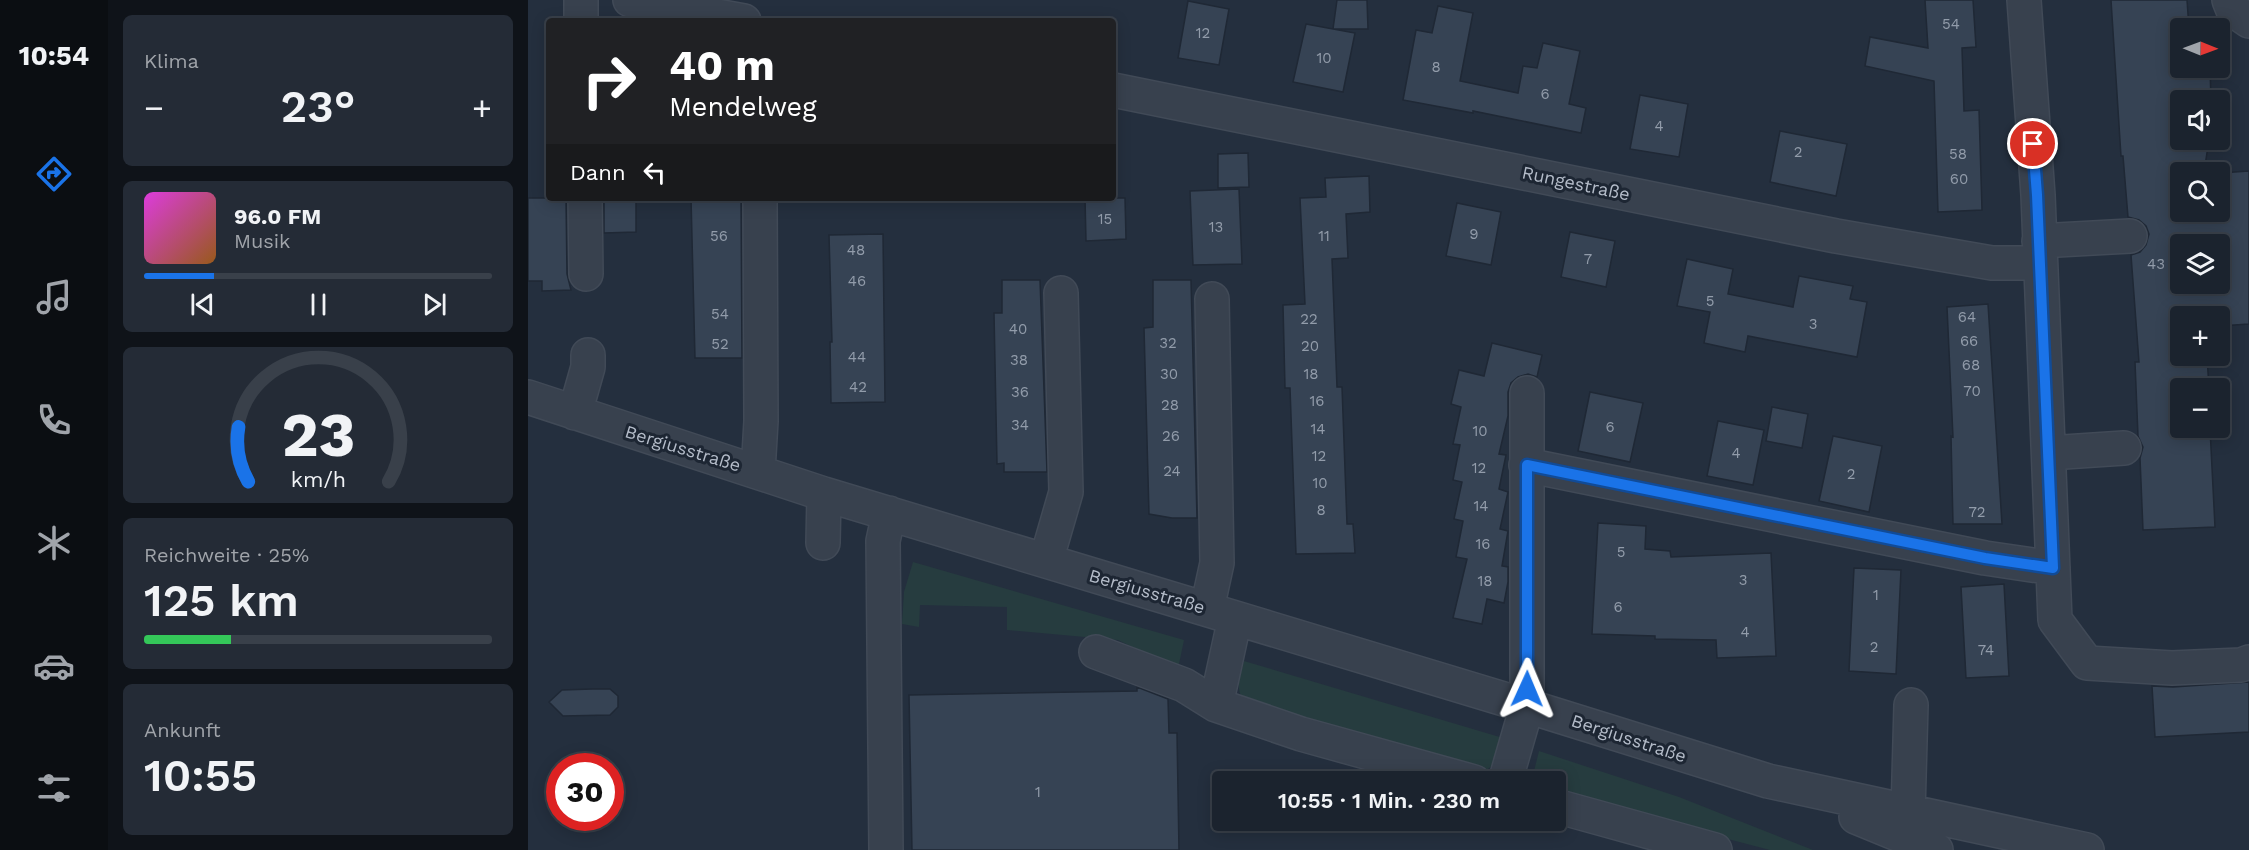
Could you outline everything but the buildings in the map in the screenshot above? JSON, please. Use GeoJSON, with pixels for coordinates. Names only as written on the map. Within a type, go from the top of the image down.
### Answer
{"type":"FeatureCollection","features":[{"type":"Feature","properties":{"kind":"street"},"geometry":{"type":"LineString","coordinates":[[581,0],[581,18]]}},
{"type":"Feature","properties":{"kind":"street"},"geometry":{"type":"LineString","coordinates":[[630,0],[728,18]]}},
{"type":"Feature","properties":{"kind":"street"},"geometry":{"type":"LineString","coordinates":[[2024,0],[2039,252],[2055,620],[2087,663],[2172,668],[2249,662]]}},
{"type":"Feature","properties":{"kind":"street"},"geometry":{"type":"LineString","coordinates":[[2229,0],[2233,10],[2249,21]]}},
{"type":"Feature","properties":{"kind":"street","name":"Rungestraße"},"geometry":{"type":"LineString","coordinates":[[1116,91],[1836,236],[1992,263],[2130,236]]}},
{"type":"Feature","properties":{"kind":"street"},"geometry":{"type":"LineString","coordinates":[[585,201],[586,274]]}},
{"type":"Feature","properties":{"kind":"street"},"geometry":{"type":"LineString","coordinates":[[758,472],[760,201]]}},
{"type":"Feature","properties":{"kind":"street"},"geometry":{"type":"LineString","coordinates":[[1046,561],[1066,492],[1061,293]]}},
{"type":"Feature","properties":{"kind":"street"},"geometry":{"type":"LineString","coordinates":[[1212,299],[1217,563],[1221,613],[1216,705]]}},
{"type":"Feature","properties":{"kind":"street"},"geometry":{"type":"LineString","coordinates":[[575,413],[588,367],[588,355]]}},
{"type":"Feature","properties":{"kind":"street"},"geometry":{"type":"LineString","coordinates":[[1508,771],[1527,706],[1527,393]]}},
{"type":"Feature","properties":{"kind":"street","name":"Bergiusstraße"},"geometry":{"type":"LineString","coordinates":[[528,397],[824,494],[1768,781],[2087,850]]}},
{"type":"Feature","properties":{"kind":"street"},"geometry":{"type":"LineString","coordinates":[[2049,453],[2124,448]]}},
{"type":"Feature","properties":{"kind":"street"},"geometry":{"type":"LineString","coordinates":[[1527,465],[1985,558],[2053,568]]}},
{"type":"Feature","properties":{"kind":"street"},"geometry":{"type":"LineString","coordinates":[[823,543],[824,494]]}},
{"type":"Feature","properties":{"kind":"street"},"geometry":{"type":"LineString","coordinates":[[886,850],[896,646],[883,541],[889,513]]}},
{"type":"Feature","properties":{"kind":"street"},"geometry":{"type":"LineString","coordinates":[[1096,652],[1184,685],[1216,705],[1300,734],[1434,771]]}},
{"type":"Feature","properties":{"kind":"street"},"geometry":{"type":"LineString","coordinates":[[1908,813],[1911,705]]}},
{"type":"Feature","properties":{"kind":"street","name":"Bergiusstraße"},"geometry":{"type":"LineString","coordinates":[[1768,781],[1935,850]]}},
{"type":"Feature","properties":{"kind":"street"},"geometry":{"type":"LineString","coordinates":[[1566,809],[1715,850]]}},
{"type":"Feature","properties":{"kind":"green space"},"geometry":{"type":"Polygon","coordinates":[[[913,562],[1184,640],[1178,669],[1118,640],[1007,630],[1007,607],[920,605],[919,627],[902,624],[904,592],[913,562]]]}},
{"type":"Feature","properties":{"kind":"green space"},"geometry":{"type":"Polygon","coordinates":[[[1244,661],[1503,738],[1493,764],[1485,771],[1476,771],[1243,700],[1239,686],[1244,661]]]}},
{"type":"Feature","properties":{"kind":"green space"},"geometry":{"type":"Polygon","coordinates":[[[1539,751],[1679,797],[1813,850],[1770,850],[1566,797],[1566,771],[1534,771],[1539,751]]]}},
{"type":"Feature","properties":{"kind":"route"},"geometry":{"type":"LineString","coordinates":[[1527,689],[1527,465],[1985,558],[2053,568],[2033,144]]}}]}
